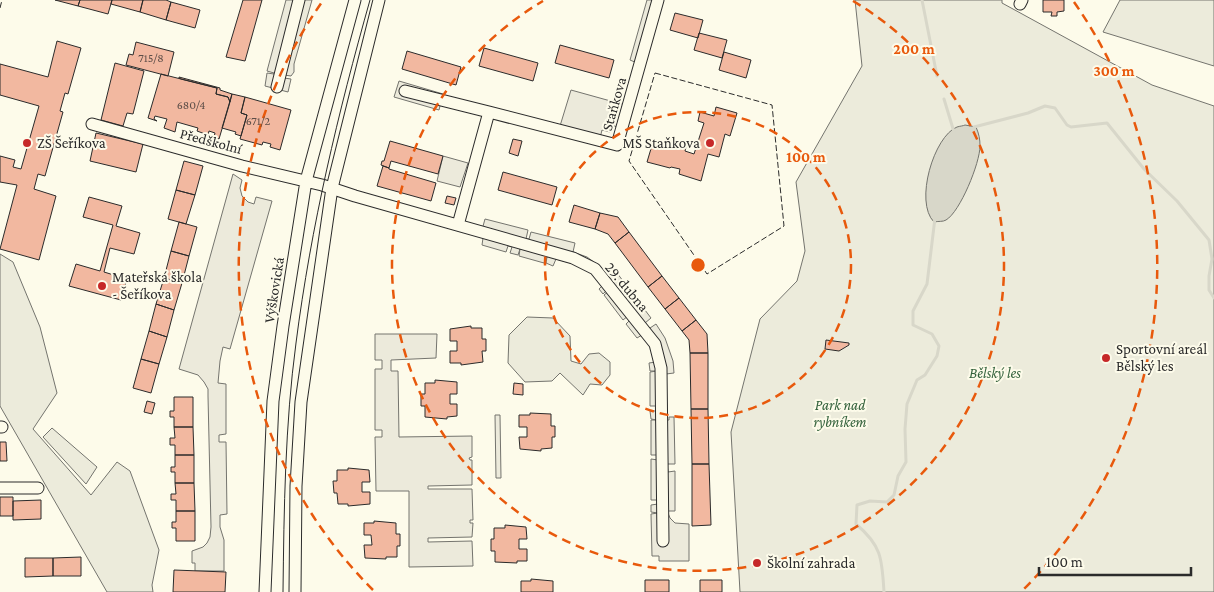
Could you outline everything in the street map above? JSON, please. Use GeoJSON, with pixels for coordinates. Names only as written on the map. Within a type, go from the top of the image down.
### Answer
{"type":"FeatureCollection","features":[{"type":"Feature","properties":{"kind":"street"},"geometry":{"type":"LineString","coordinates":[[277,87],[299,0]]}},
{"type":"Feature","properties":{"kind":"street","name":"Výškovická"},"geometry":{"type":"LineString","coordinates":[[265,592],[273,401],[306,181],[355,0]]}},
{"type":"Feature","properties":{"kind":"street"},"geometry":{"type":"LineString","coordinates":[[295,592],[296,486],[301,402],[328,186],[379,0]]}},
{"type":"Feature","properties":{"kind":"street","name":"Staňkova"},"geometry":{"type":"LineString","coordinates":[[405,91],[617,146],[658,0]]}},
{"type":"Feature","properties":{"kind":"street"},"geometry":{"type":"LineString","coordinates":[[458,225],[489,112]]}},
{"type":"Feature","properties":{"kind":"street","name":"Předškolní"},"geometry":{"type":"LineString","coordinates":[[92,124],[242,166],[328,186]]}},
{"type":"Feature","properties":{"kind":"street","name":"29. dubna"},"geometry":{"type":"LineString","coordinates":[[328,186],[355,196],[573,258],[595,269],[655,344],[661,368],[663,541]]}},
{"type":"Feature","properties":{"kind":"street"},"geometry":{"type":"LineString","coordinates":[[0,488],[38,488]]}},
{"type":"Feature","properties":{"kind":"green space","name":"Bělský les"},"geometry":{"type":"Polygon","coordinates":[[[855,0],[1002,0],[1002,3],[1152,85],[1214,106],[1214,592],[740,592],[731,432],[760,319],[797,281],[805,251],[796,182],[862,66],[855,0]]]}},
{"type":"Feature","properties":{"kind":"green space"},"geometry":{"type":"Polygon","coordinates":[[[1120,0],[1214,0],[1214,66],[1103,32],[1120,0]]]}},
{"type":"Feature","properties":{"kind":"green space"},"geometry":{"type":"Polygon","coordinates":[[[0,254],[13,262],[40,327],[57,393],[33,429],[91,495],[117,462],[130,471],[159,550],[152,585],[153,592],[107,592],[0,406],[0,254]]]}},
{"type":"Feature","properties":{"kind":"green space"},"geometry":{"type":"Polygon","coordinates":[[[527,317],[553,318],[570,336],[571,361],[581,364],[589,354],[599,353],[610,362],[610,375],[602,385],[590,384],[583,395],[560,373],[552,381],[525,382],[508,363],[509,335],[527,317]]]}},
{"type":"Feature","properties":{"kind":"green space"},"geometry":{"type":"Polygon","coordinates":[[[52,428],[97,467],[86,484],[43,437],[52,428]]]}},
{"type":"Feature","properties":{"kind":"shaded area"},"geometry":{"type":"Polygon","coordinates":[[[286,0],[312,0],[294,64],[294,72],[291,76],[284,75],[284,78],[291,79],[288,92],[265,86],[267,73],[274,74],[267,71],[286,0]]]}},
{"type":"Feature","properties":{"kind":"shaded area"},"geometry":{"type":"Polygon","coordinates":[[[647,0],[655,0],[637,63],[630,60],[647,0]]]}},
{"type":"Feature","properties":{"kind":"shaded area"},"geometry":{"type":"Polygon","coordinates":[[[399,81],[443,94],[439,110],[394,97],[399,81]]]}},
{"type":"Feature","properties":{"kind":"shaded area"},"geometry":{"type":"Polygon","coordinates":[[[571,90],[625,105],[619,128],[612,125],[610,132],[602,130],[600,138],[560,126],[571,90]]]}},
{"type":"Feature","properties":{"kind":"shaded area"},"geometry":{"type":"Polygon","coordinates":[[[965,125],[976,127],[978,132],[980,146],[977,164],[963,198],[957,207],[946,220],[934,222],[928,213],[926,200],[929,170],[941,143],[949,133],[957,127],[965,125]]]}},
{"type":"Feature","properties":{"kind":"shaded area"},"geometry":{"type":"Polygon","coordinates":[[[443,156],[468,163],[460,187],[437,181],[443,156]]]}},
{"type":"Feature","properties":{"kind":"shaded area"},"geometry":{"type":"Polygon","coordinates":[[[233,174],[242,180],[240,188],[242,196],[248,202],[254,204],[256,197],[272,201],[230,349],[223,347],[220,361],[218,383],[226,384],[226,434],[219,435],[219,442],[226,442],[227,514],[220,515],[220,527],[224,540],[224,571],[195,571],[195,563],[192,563],[192,551],[203,547],[207,543],[211,527],[208,389],[198,375],[179,369],[233,174]]]}},
{"type":"Feature","properties":{"kind":"shaded area"},"geometry":{"type":"Polygon","coordinates":[[[485,219],[528,230],[526,239],[529,239],[531,232],[575,243],[573,252],[587,257],[610,276],[617,273],[651,318],[645,323],[650,328],[656,324],[665,338],[673,361],[674,373],[666,374],[667,420],[669,420],[669,417],[674,417],[675,464],[667,464],[668,472],[675,471],[675,511],[668,511],[668,513],[675,523],[689,524],[689,561],[659,561],[659,556],[652,556],[651,514],[658,513],[651,512],[651,505],[658,504],[658,500],[651,500],[651,459],[658,460],[658,455],[651,455],[651,420],[657,420],[651,419],[650,411],[657,411],[657,406],[650,406],[650,372],[657,371],[650,371],[649,363],[656,362],[652,348],[642,335],[637,338],[626,324],[631,319],[628,316],[623,320],[604,295],[609,291],[608,289],[603,294],[599,289],[602,286],[600,282],[585,267],[556,259],[553,266],[546,263],[547,257],[544,263],[519,256],[520,249],[518,255],[510,253],[512,247],[508,246],[506,252],[482,245],[483,238],[480,237],[485,219]]]}},
{"type":"Feature","properties":{"kind":"shaded area"},"geometry":{"type":"Polygon","coordinates":[[[375,334],[437,334],[436,358],[391,360],[391,371],[398,371],[399,437],[472,436],[472,457],[469,458],[472,460],[472,485],[428,486],[428,489],[472,489],[473,520],[470,520],[470,523],[473,523],[472,537],[428,538],[428,542],[472,541],[473,566],[409,567],[409,491],[376,491],[375,437],[382,437],[382,430],[375,430],[375,369],[382,369],[382,360],[375,360],[375,334]]]}},
{"type":"Feature","properties":{"kind":"shaded area"},"geometry":{"type":"Polygon","coordinates":[[[495,415],[500,415],[501,478],[496,478],[495,415]]]}},
{"type":"Feature","properties":{"kind":"building"},"geometry":{"type":"Polygon","coordinates":[[[55,0],[80,0],[78,6],[55,0]]]}},
{"type":"Feature","properties":{"kind":"building"},"geometry":{"type":"Polygon","coordinates":[[[80,0],[112,0],[108,14],[78,6],[80,0]]]}},
{"type":"Feature","properties":{"kind":"building"},"geometry":{"type":"Polygon","coordinates":[[[112,0],[143,0],[140,12],[111,4],[112,0]]]}},
{"type":"Feature","properties":{"kind":"building"},"geometry":{"type":"Polygon","coordinates":[[[143,0],[166,0],[171,2],[166,20],[140,12],[143,0]]]}},
{"type":"Feature","properties":{"kind":"building"},"geometry":{"type":"Polygon","coordinates":[[[243,0],[262,0],[245,61],[226,57],[243,0]]]}},
{"type":"Feature","properties":{"kind":"building"},"geometry":{"type":"Polygon","coordinates":[[[1043,0],[1064,0],[1064,11],[1057,12],[1057,16],[1051,16],[1052,12],[1043,12],[1043,0]]]}},
{"type":"Feature","properties":{"kind":"building"},"geometry":{"type":"Polygon","coordinates":[[[171,2],[200,10],[195,28],[166,20],[171,2]]]}},
{"type":"Feature","properties":{"kind":"building"},"geometry":{"type":"Polygon","coordinates":[[[675,13],[703,20],[698,38],[670,30],[675,13]]]}},
{"type":"Feature","properties":{"kind":"building"},"geometry":{"type":"Polygon","coordinates":[[[699,33],[727,40],[722,58],[694,50],[699,33]]]}},
{"type":"Feature","properties":{"kind":"building","name":"ZŠ Šeříkova"},"geometry":{"type":"Polygon","coordinates":[[[57,41],[81,48],[68,94],[65,93],[60,111],[63,112],[45,176],[38,174],[34,189],[56,196],[39,260],[0,249],[17,185],[0,182],[0,156],[15,160],[13,167],[21,169],[39,106],[0,95],[0,64],[48,77],[57,41]]]}},
{"type":"Feature","properties":{"kind":"building"},"geometry":{"type":"Polygon","coordinates":[[[136,42],[174,52],[168,76],[126,65],[129,54],[133,55],[136,42]]]}},
{"type":"Feature","properties":{"kind":"building"},"geometry":{"type":"Polygon","coordinates":[[[560,45],[614,60],[609,78],[555,63],[560,45]]]}},
{"type":"Feature","properties":{"kind":"building"},"geometry":{"type":"Polygon","coordinates":[[[484,48],[538,63],[533,81],[479,66],[484,48]]]}},
{"type":"Feature","properties":{"kind":"building"},"geometry":{"type":"Polygon","coordinates":[[[407,51],[461,67],[456,85],[402,69],[407,51]]]}},
{"type":"Feature","properties":{"kind":"building"},"geometry":{"type":"Polygon","coordinates":[[[724,52],[751,60],[746,78],[719,70],[724,52]]]}},
{"type":"Feature","properties":{"kind":"building"},"geometry":{"type":"Polygon","coordinates":[[[115,63],[144,71],[133,114],[127,113],[123,126],[101,120],[115,63]]]}},
{"type":"Feature","properties":{"kind":"building"},"geometry":{"type":"Polygon","coordinates":[[[161,74],[217,88],[216,94],[228,97],[230,102],[219,139],[214,137],[215,133],[209,131],[208,135],[197,131],[198,128],[177,122],[175,132],[164,128],[167,119],[155,116],[154,119],[157,121],[148,118],[161,74]]]}},
{"type":"Feature","properties":{"kind":"building"},"geometry":{"type":"Polygon","coordinates":[[[179,77],[220,88],[220,90],[232,94],[230,102],[228,97],[216,94],[217,88],[179,77]]]}},
{"type":"Feature","properties":{"kind":"building"},"geometry":{"type":"Polygon","coordinates":[[[232,94],[245,97],[241,113],[247,115],[241,136],[235,134],[236,132],[222,128],[232,94]]]}},
{"type":"Feature","properties":{"kind":"building"},"geometry":{"type":"Polygon","coordinates":[[[245,97],[291,110],[280,150],[270,147],[271,144],[263,142],[262,145],[240,139],[247,115],[241,113],[245,97]]]}},
{"type":"Feature","properties":{"kind":"building","name":"MŠ Staňkova"},"geometry":{"type":"Polygon","coordinates":[[[716,107],[737,113],[730,136],[725,134],[719,157],[708,154],[701,181],[679,174],[680,169],[647,162],[653,142],[676,148],[677,145],[686,147],[685,151],[694,154],[704,123],[698,121],[700,112],[714,116],[716,107]]]}},
{"type":"Feature","properties":{"kind":"building"},"geometry":{"type":"Polygon","coordinates":[[[96,133],[143,144],[136,172],[90,161],[96,133]]]}},
{"type":"Feature","properties":{"kind":"building"},"geometry":{"type":"Polygon","coordinates":[[[513,139],[522,141],[518,156],[509,153],[513,139]]]}},
{"type":"Feature","properties":{"kind":"building"},"geometry":{"type":"Polygon","coordinates":[[[390,141],[443,156],[438,174],[391,161],[389,168],[381,165],[390,141]]]}},
{"type":"Feature","properties":{"kind":"building"},"geometry":{"type":"Polygon","coordinates":[[[184,161],[203,166],[195,195],[176,190],[184,161]]]}},
{"type":"Feature","properties":{"kind":"building"},"geometry":{"type":"Polygon","coordinates":[[[383,166],[436,183],[431,201],[377,186],[383,166]]]}},
{"type":"Feature","properties":{"kind":"building"},"geometry":{"type":"Polygon","coordinates":[[[503,172],[557,187],[552,205],[498,190],[503,172]]]}},
{"type":"Feature","properties":{"kind":"building"},"geometry":{"type":"Polygon","coordinates":[[[176,190],[195,195],[186,224],[168,219],[176,190]]]}},
{"type":"Feature","properties":{"kind":"building"},"geometry":{"type":"Polygon","coordinates":[[[447,196],[456,198],[454,205],[445,203],[447,196]]]}},
{"type":"Feature","properties":{"kind":"building"},"geometry":{"type":"Polygon","coordinates":[[[89,197],[122,206],[116,226],[140,233],[134,254],[110,248],[104,272],[127,279],[121,300],[69,286],[76,264],[100,271],[113,225],[83,217],[89,197]]]}},
{"type":"Feature","properties":{"kind":"building"},"geometry":{"type":"Polygon","coordinates":[[[574,205],[600,213],[595,229],[569,222],[574,205]]]}},
{"type":"Feature","properties":{"kind":"building"},"geometry":{"type":"Polygon","coordinates":[[[600,213],[618,217],[629,232],[615,243],[608,234],[595,229],[600,213]]]}},
{"type":"Feature","properties":{"kind":"building"},"geometry":{"type":"Polygon","coordinates":[[[179,222],[197,227],[189,256],[171,251],[179,222]]]}},
{"type":"Feature","properties":{"kind":"building"},"geometry":{"type":"Polygon","coordinates":[[[629,232],[662,276],[648,287],[615,243],[629,232]]]}},
{"type":"Feature","properties":{"kind":"building"},"geometry":{"type":"Polygon","coordinates":[[[171,251],[189,256],[182,283],[164,278],[171,251]]]}},
{"type":"Feature","properties":{"kind":"building"},"geometry":{"type":"Polygon","coordinates":[[[662,276],[679,298],[665,309],[648,287],[662,276]]]}},
{"type":"Feature","properties":{"kind":"building"},"geometry":{"type":"Polygon","coordinates":[[[164,278],[182,283],[174,310],[156,304],[164,278]]]}},
{"type":"Feature","properties":{"kind":"building"},"geometry":{"type":"Polygon","coordinates":[[[679,298],[696,320],[682,331],[665,309],[679,298]]]}},
{"type":"Feature","properties":{"kind":"building"},"geometry":{"type":"Polygon","coordinates":[[[156,304],[174,310],[167,337],[149,331],[156,304]]]}},
{"type":"Feature","properties":{"kind":"building"},"geometry":{"type":"Polygon","coordinates":[[[696,320],[707,334],[708,353],[690,353],[689,340],[682,331],[696,320]]]}},
{"type":"Feature","properties":{"kind":"building"},"geometry":{"type":"Polygon","coordinates":[[[471,326],[471,328],[482,328],[482,339],[486,339],[486,351],[482,351],[483,362],[461,365],[461,363],[450,363],[450,351],[457,351],[457,341],[450,341],[450,329],[471,326]]]}},
{"type":"Feature","properties":{"kind":"building"},"geometry":{"type":"Polygon","coordinates":[[[149,331],[167,337],[159,364],[141,359],[149,331]]]}},
{"type":"Feature","properties":{"kind":"building"},"geometry":{"type":"Polygon","coordinates":[[[826,340],[849,343],[849,345],[839,351],[825,349],[826,340]]]}},
{"type":"Feature","properties":{"kind":"building"},"geometry":{"type":"Polygon","coordinates":[[[690,353],[708,353],[708,409],[691,409],[690,353]]]}},
{"type":"Feature","properties":{"kind":"building"},"geometry":{"type":"Polygon","coordinates":[[[141,359],[159,364],[151,393],[133,388],[141,359]]]}},
{"type":"Feature","properties":{"kind":"building"},"geometry":{"type":"Polygon","coordinates":[[[435,380],[457,382],[457,394],[450,394],[450,404],[457,404],[457,416],[447,417],[447,419],[425,417],[425,406],[421,406],[421,394],[425,394],[425,383],[435,383],[435,380]]]}},
{"type":"Feature","properties":{"kind":"building"},"geometry":{"type":"Polygon","coordinates":[[[514,383],[523,384],[523,395],[513,394],[514,383]]]}},
{"type":"Feature","properties":{"kind":"building"},"geometry":{"type":"Polygon","coordinates":[[[174,397],[193,397],[193,427],[174,427],[174,417],[170,417],[170,411],[174,411],[174,397]]]}},
{"type":"Feature","properties":{"kind":"building"},"geometry":{"type":"Polygon","coordinates":[[[147,401],[155,403],[152,414],[144,412],[147,401]]]}},
{"type":"Feature","properties":{"kind":"building"},"geometry":{"type":"Polygon","coordinates":[[[691,409],[708,409],[709,464],[692,464],[691,409]]]}},
{"type":"Feature","properties":{"kind":"building"},"geometry":{"type":"Polygon","coordinates":[[[530,413],[551,414],[551,426],[555,426],[552,448],[541,449],[541,451],[520,449],[519,437],[527,437],[527,427],[519,427],[519,415],[530,415],[530,413]]]}},
{"type":"Feature","properties":{"kind":"building"},"geometry":{"type":"Polygon","coordinates":[[[174,427],[193,427],[194,455],[175,455],[175,445],[170,445],[170,438],[175,438],[174,427]]]}},
{"type":"Feature","properties":{"kind":"building"},"geometry":{"type":"Polygon","coordinates":[[[0,442],[6,442],[7,461],[0,461],[0,442]]]}},
{"type":"Feature","properties":{"kind":"building"},"geometry":{"type":"Polygon","coordinates":[[[175,455],[194,455],[194,483],[175,483],[175,472],[171,472],[171,467],[175,467],[175,455]]]}},
{"type":"Feature","properties":{"kind":"building"},"geometry":{"type":"Polygon","coordinates":[[[692,464],[709,464],[711,525],[692,526],[692,464]]]}},
{"type":"Feature","properties":{"kind":"building"},"geometry":{"type":"Polygon","coordinates":[[[348,468],[369,470],[370,482],[362,482],[362,492],[370,492],[370,504],[348,506],[348,504],[338,504],[337,493],[334,493],[333,481],[337,481],[337,470],[348,470],[348,468]]]}},
{"type":"Feature","properties":{"kind":"building"},"geometry":{"type":"Polygon","coordinates":[[[175,483],[194,483],[195,511],[176,511],[176,500],[171,500],[171,494],[176,494],[175,483]]]}},
{"type":"Feature","properties":{"kind":"building"},"geometry":{"type":"Polygon","coordinates":[[[0,497],[13,497],[13,516],[0,516],[0,497]]]}},
{"type":"Feature","properties":{"kind":"building"},"geometry":{"type":"Polygon","coordinates":[[[41,500],[41,519],[13,520],[13,501],[41,500]]]}},
{"type":"Feature","properties":{"kind":"building"},"geometry":{"type":"Polygon","coordinates":[[[176,511],[195,511],[195,541],[176,541],[176,528],[172,528],[172,522],[176,522],[176,511]]]}},
{"type":"Feature","properties":{"kind":"building"},"geometry":{"type":"Polygon","coordinates":[[[374,521],[396,523],[396,534],[400,534],[400,546],[397,546],[397,557],[386,557],[386,559],[365,558],[364,545],[372,545],[371,535],[364,535],[364,523],[374,523],[374,521]]]}},
{"type":"Feature","properties":{"kind":"building"},"geometry":{"type":"Polygon","coordinates":[[[505,525],[526,527],[527,539],[519,539],[519,549],[527,549],[527,561],[517,561],[517,563],[495,562],[495,551],[491,551],[491,539],[494,539],[494,528],[505,528],[505,525]]]}},
{"type":"Feature","properties":{"kind":"building"},"geometry":{"type":"Polygon","coordinates":[[[81,557],[81,576],[53,576],[53,558],[81,557]]]}},
{"type":"Feature","properties":{"kind":"building"},"geometry":{"type":"Polygon","coordinates":[[[25,558],[53,558],[53,576],[25,577],[25,558]]]}},
{"type":"Feature","properties":{"kind":"building"},"geometry":{"type":"Polygon","coordinates":[[[174,570],[226,572],[225,592],[173,592],[174,570]]]}},
{"type":"Feature","properties":{"kind":"building"},"geometry":{"type":"Polygon","coordinates":[[[531,579],[553,581],[553,592],[521,592],[521,581],[531,581],[531,579]]]}},
{"type":"Feature","properties":{"kind":"building"},"geometry":{"type":"Polygon","coordinates":[[[645,580],[669,580],[669,592],[645,592],[645,580]]]}},
{"type":"Feature","properties":{"kind":"building"},"geometry":{"type":"Polygon","coordinates":[[[700,580],[722,580],[722,592],[700,592],[700,580]]]}},
{"type":"Feature","properties":{"kind":"waterway"},"geometry":{"type":"LineString","coordinates":[[922,0],[937,76]]}},
{"type":"Feature","properties":{"kind":"waterway"},"geometry":{"type":"LineString","coordinates":[[944,99],[954,132]]}},
{"type":"Feature","properties":{"kind":"waterway"},"geometry":{"type":"LineString","coordinates":[[974,127],[1028,113],[1045,106],[1055,108],[1067,125],[1071,127],[1107,123],[1144,169],[1177,201],[1209,240],[1212,259],[1209,290],[1214,298]]}},
{"type":"Feature","properties":{"kind":"waterway"},"geometry":{"type":"LineString","coordinates":[[884,592],[881,562],[876,546],[856,524],[857,505],[870,501],[887,502],[894,495],[898,476],[906,462],[905,429],[907,404],[917,380],[925,375],[937,356],[939,346],[932,334],[913,325],[913,311],[927,284],[935,218]]}},
{"type":"Feature","properties":{"kind":"tram line"},"geometry":{"type":"LineString","coordinates":[[283,592],[287,436],[292,374],[302,299],[327,170],[370,0]]}},
{"type":"Feature","properties":{"kind":"fence"},"geometry":{"type":"LineString","coordinates":[[0,8],[2,0]]}},
{"type":"Feature","properties":{"kind":"fence"},"geometry":{"type":"LineString","coordinates":[[655,73],[772,105],[784,226],[707,274],[629,161],[655,73]]}},
{"type":"Feature","properties":{"kind":"place","name":"ZŠ Šeříkova"},"geometry":{"type":"Point","coordinates":[27,143]}},
{"type":"Feature","properties":{"kind":"place","name":"MŠ Staňkova"},"geometry":{"type":"Point","coordinates":[710,143]}},
{"type":"Feature","properties":{"kind":"place","name":"Mateřská škola - Šeříkova"},"geometry":{"type":"Point","coordinates":[102,286]}},
{"type":"Feature","properties":{"kind":"place","name":"Sportovní areál Bělský les"},"geometry":{"type":"Point","coordinates":[1106,358]}},
{"type":"Feature","properties":{"kind":"place","name":"Školní zahrada"},"geometry":{"type":"Point","coordinates":[757,563]}},
{"type":"Feature","properties":{"kind":"park label","name":"Park nad rybníkem"},"geometry":{"type":"Point","coordinates":[840,414]}}]}
